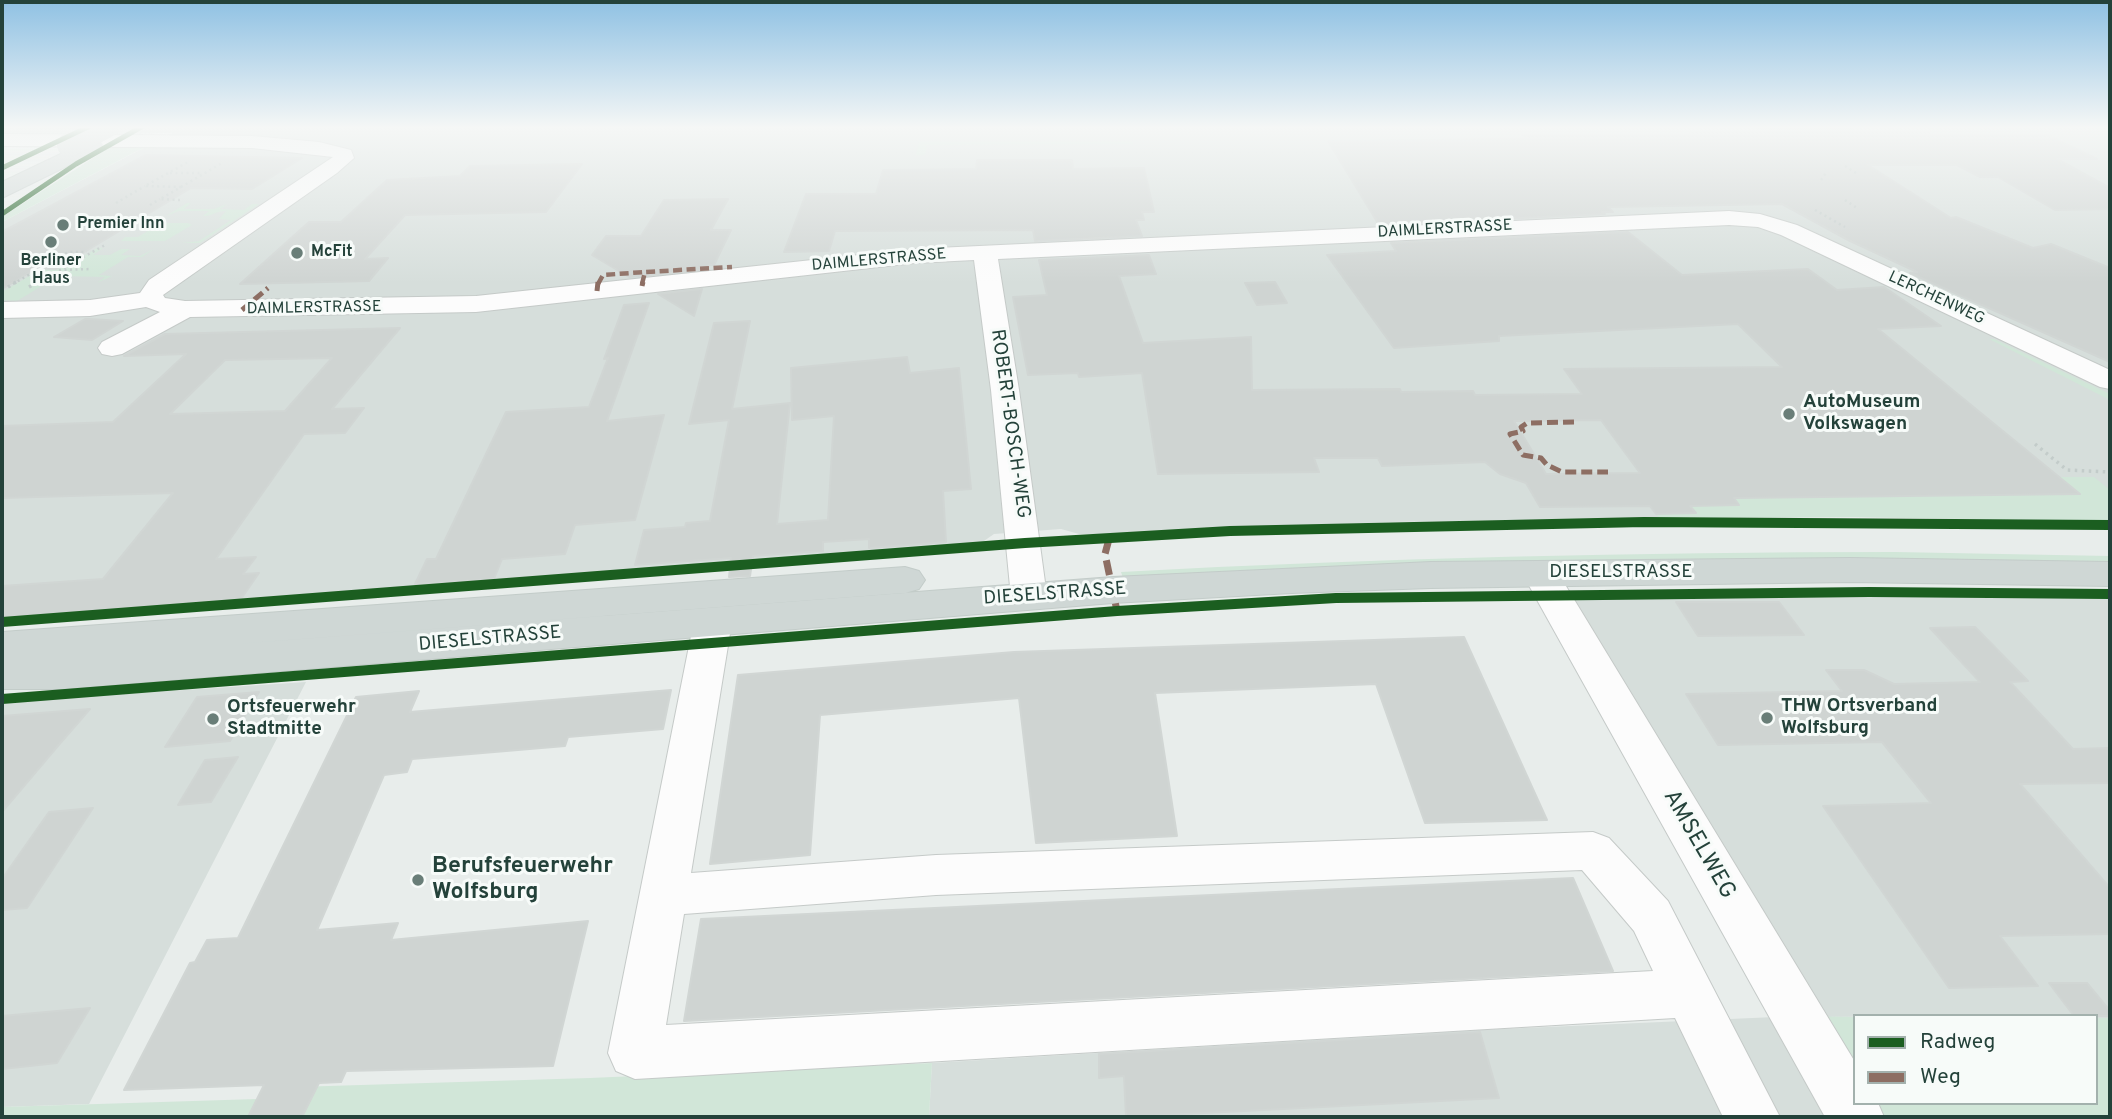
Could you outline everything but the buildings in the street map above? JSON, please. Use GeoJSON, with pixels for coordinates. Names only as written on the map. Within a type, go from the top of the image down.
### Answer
{"type":"FeatureCollection","features":[{"type":"Feature","properties":{"kind":"main road"},"geometry":{"type":"LineString","coordinates":[[2,192],[29,178]]}},
{"type":"Feature","properties":{"kind":"main road","name":"DIESELSTRASSE"},"geometry":{"type":"LineString","coordinates":[[2,674],[63,674],[713,621],[1028,584],[1308,557],[1661,547],[2110,550]]}},
{"type":"Feature","properties":{"kind":"main road","name":"DIESELSTRASSE"},"geometry":{"type":"LineString","coordinates":[[2,647],[760,589],[1540,573],[1863,570],[2110,574]]}},
{"type":"Feature","properties":{"kind":"main road"},"geometry":{"type":"LineString","coordinates":[[2,682],[63,674]]}},
{"type":"Feature","properties":{"kind":"street"},"geometry":{"type":"LineString","coordinates":[[152,299],[151,295],[158,285],[314,178]]}},
{"type":"Feature","properties":{"kind":"street","name":"DAIMLERSTRASSE"},"geometry":{"type":"LineString","coordinates":[[2,310],[90,308],[152,299],[157,304],[185,309],[394,308],[476,304],[878,260],[985,252],[1702,218],[1760,221]]}},
{"type":"Feature","properties":{"kind":"street","name":"LERCHENWEG"},"geometry":{"type":"LineString","coordinates":[[1760,221],[1789,230],[2110,381]]}},
{"type":"Feature","properties":{"kind":"street","name":"ROBERT-BOSCH-WEG"},"geometry":{"type":"LineString","coordinates":[[985,252],[1028,584]]}},
{"type":"Feature","properties":{"kind":"street"},"geometry":{"type":"LineString","coordinates":[[112,348],[185,309]]}},
{"type":"Feature","properties":{"kind":"street","name":"AMSELWEG"},"geometry":{"type":"LineString","coordinates":[[1540,573],[1856,1117]]}},
{"type":"Feature","properties":{"kind":"street"},"geometry":{"type":"LineString","coordinates":[[713,621],[635,1053],[1689,993]]}},
{"type":"Feature","properties":{"kind":"street"},"geometry":{"type":"LineString","coordinates":[[664,895],[936,875],[1593,851],[1651,916],[1752,1117]]}},
{"type":"Feature","properties":{"kind":"path"},"geometry":{"type":"LineString","coordinates":[[116,203],[159,178]]}},
{"type":"Feature","properties":{"kind":"path"},"geometry":{"type":"LineString","coordinates":[[150,205],[195,178]]}},
{"type":"Feature","properties":{"kind":"path"},"geometry":{"type":"LineString","coordinates":[[145,186],[180,187]]}},
{"type":"Feature","properties":{"kind":"path"},"geometry":{"type":"LineString","coordinates":[[160,199],[180,200]]}},
{"type":"Feature","properties":{"kind":"path"},"geometry":{"type":"LineString","coordinates":[[1844,200],[1857,208]]}},
{"type":"Feature","properties":{"kind":"path"},"geometry":{"type":"LineString","coordinates":[[1815,210],[1846,227]]}},
{"type":"Feature","properties":{"kind":"path"},"geometry":{"type":"LineString","coordinates":[[117,226],[135,226]]}},
{"type":"Feature","properties":{"kind":"path"},"geometry":{"type":"LineString","coordinates":[[21,292],[88,252],[105,245]]}},
{"type":"Feature","properties":{"kind":"path"},"geometry":{"type":"LineString","coordinates":[[2,291],[72,251],[88,252]]}},
{"type":"Feature","properties":{"kind":"path"},"geometry":{"type":"LineString","coordinates":[[58,270],[91,269]]}},
{"type":"Feature","properties":{"kind":"path"},"geometry":{"type":"LineString","coordinates":[[2035,444],[2067,470],[2110,472]]}},
{"type":"Feature","properties":{"kind":"shaded area"},"geometry":{"type":"Polygon","coordinates":[[[86,178],[2110,178],[2110,521],[1854,517],[1659,518],[1390,522],[1114,534],[1079,534],[1061,529],[994,534],[981,543],[2,620],[2,222],[86,178]]]}},
{"type":"Feature","properties":{"kind":"shaded area"},"geometry":{"type":"Polygon","coordinates":[[[1871,592],[2110,595],[2110,1018],[2098,1018],[2098,1014],[1853,1014],[1853,1017],[1799,1017],[1856,1117],[929,1117],[932,1063],[1479,1030],[1798,1016],[1552,594],[1871,592]]]}},
{"type":"Feature","properties":{"kind":"shaded area"},"geometry":{"type":"Polygon","coordinates":[[[306,682],[89,1104],[2,1107],[2,702],[306,682]]]}},
{"type":"Feature","properties":{"kind":"green space"},"geometry":{"type":"Polygon","coordinates":[[[62,178],[85,178],[2,222],[2,217],[62,178]]]}},
{"type":"Feature","properties":{"kind":"green space"},"geometry":{"type":"Polygon","coordinates":[[[191,203],[184,209],[214,209],[227,204],[220,209],[244,210],[252,204],[259,204],[200,243],[182,243],[199,241],[231,220],[219,219],[226,211],[203,216],[209,211],[179,211],[166,216],[191,203]]]}},
{"type":"Feature","properties":{"kind":"green space"},"geometry":{"type":"Polygon","coordinates":[[[150,223],[192,225],[165,241],[121,241],[125,237],[138,237],[151,229],[139,229],[150,223]]]}},
{"type":"Feature","properties":{"kind":"green space"},"geometry":{"type":"Polygon","coordinates":[[[97,248],[103,248],[93,255],[110,255],[121,249],[130,249],[121,255],[140,256],[154,249],[142,257],[128,257],[99,275],[112,276],[97,283],[105,277],[58,276],[17,301],[2,300],[2,292],[67,254],[86,255],[97,248]]]}},
{"type":"Feature","properties":{"kind":"green space"},"geometry":{"type":"Polygon","coordinates":[[[1989,339],[2110,394],[2110,400],[1989,339]]]}},
{"type":"Feature","properties":{"kind":"green space"},"geometry":{"type":"Polygon","coordinates":[[[2059,477],[2094,477],[2110,490],[2110,521],[1854,517],[1659,518],[1656,514],[1695,513],[1690,506],[1738,505],[1734,498],[2079,494],[2059,477]]]}},
{"type":"Feature","properties":{"kind":"green space"},"geometry":{"type":"Polygon","coordinates":[[[1895,552],[2110,556],[2110,563],[1997,561],[1123,578],[1121,572],[1508,557],[1895,552]]]}},
{"type":"Feature","properties":{"kind":"green space"},"geometry":{"type":"Polygon","coordinates":[[[1798,1016],[1853,1017],[1853,1105],[2098,1105],[2098,1018],[2110,1018],[2110,1117],[1856,1117],[1798,1016]]]}},
{"type":"Feature","properties":{"kind":"green space"},"geometry":{"type":"Polygon","coordinates":[[[932,1063],[929,1117],[2,1117],[2,1107],[257,1099],[263,1088],[590,1078],[932,1063]]]}},
{"type":"Feature","properties":{"kind":"marked path"},"geometry":{"type":"LineString","coordinates":[[642,286],[645,272],[732,267]]}},
{"type":"Feature","properties":{"kind":"marked path"},"geometry":{"type":"LineString","coordinates":[[597,291],[598,281],[603,275],[645,272]]}},
{"type":"Feature","properties":{"kind":"marked path"},"geometry":{"type":"LineString","coordinates":[[242,310],[268,288]]}},
{"type":"Feature","properties":{"kind":"marked path"},"geometry":{"type":"LineString","coordinates":[[1574,422],[1527,423],[1521,427],[1523,431],[1510,434],[1523,455],[1541,458],[1554,469],[1571,473],[1608,472]]}},
{"type":"Feature","properties":{"kind":"marked path"},"geometry":{"type":"LineString","coordinates":[[1109,539],[1105,554],[1117,611]]}},
{"type":"Feature","properties":{"kind":"cycle path"},"geometry":{"type":"LineString","coordinates":[[2,214],[55,178]]}},
{"type":"Feature","properties":{"kind":"cycle path"},"geometry":{"type":"LineString","coordinates":[[2,622],[1025,543],[1230,531],[1644,522],[2110,525]]}},
{"type":"Feature","properties":{"kind":"cycle path"},"geometry":{"type":"LineString","coordinates":[[2,699],[1117,611],[1336,598],[1869,592],[2110,594]]}},
{"type":"Feature","properties":{"kind":"place","name":"Premier Inn"},"geometry":{"type":"Point","coordinates":[63,225]}},
{"type":"Feature","properties":{"kind":"place","name":"Berliner Haus"},"geometry":{"type":"Point","coordinates":[51,242]}},
{"type":"Feature","properties":{"kind":"place","name":"McFit"},"geometry":{"type":"Point","coordinates":[297,253]}},
{"type":"Feature","properties":{"kind":"place","name":"AutoMuseum Volkswagen"},"geometry":{"type":"Point","coordinates":[1789,414]}},
{"type":"Feature","properties":{"kind":"place","name":"THW Ortsverband Wolfsburg"},"geometry":{"type":"Point","coordinates":[1767,718]}},
{"type":"Feature","properties":{"kind":"place","name":"Ortsfeuerwehr Stadtmitte"},"geometry":{"type":"Point","coordinates":[213,719]}},
{"type":"Feature","properties":{"kind":"place","name":"Berufsfeuerwehr Wolfsburg"},"geometry":{"type":"Point","coordinates":[418,880]}}]}
